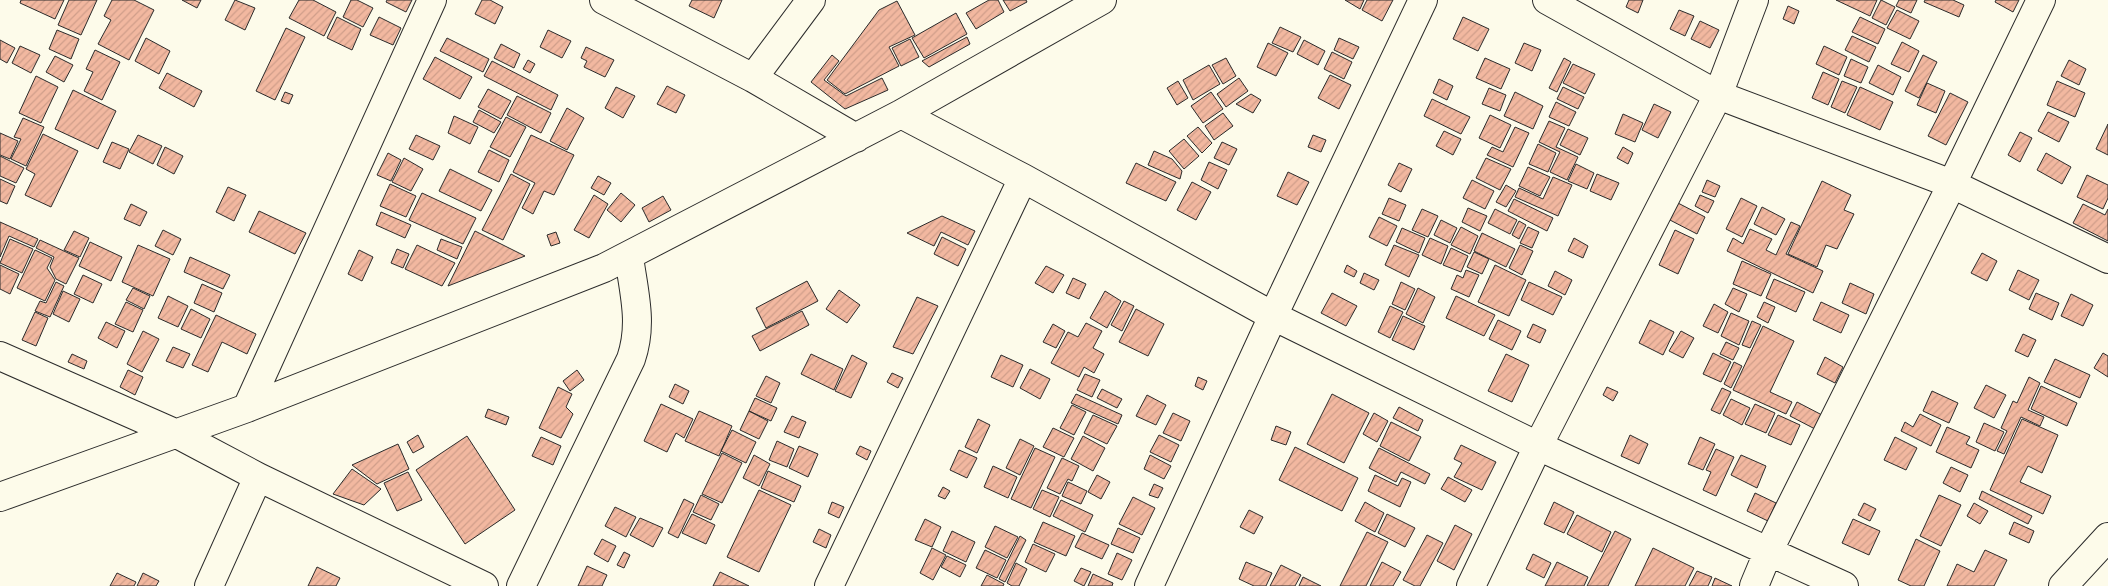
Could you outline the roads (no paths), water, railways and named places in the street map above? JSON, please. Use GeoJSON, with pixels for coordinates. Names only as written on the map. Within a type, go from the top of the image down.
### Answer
{"type":"FeatureCollection","features":[{"type":"Feature","properties":{"kind":"street"},"geometry":{"type":"LineString","coordinates":[[247,408],[432,0]]}},
{"type":"Feature","properties":{"kind":"street"},"geometry":{"type":"LineString","coordinates":[[604,0],[753,78],[856,138]]}},
{"type":"Feature","properties":{"kind":"street"},"geometry":{"type":"LineString","coordinates":[[753,78],[811,0]]}},
{"type":"Feature","properties":{"kind":"street"},"geometry":{"type":"LineString","coordinates":[[0,497],[247,408],[582,278],[629,257],[901,114],[1102,0]]}},
{"type":"Feature","properties":{"kind":"street"},"geometry":{"type":"LineString","coordinates":[[1149,586],[1273,316],[1423,0]]}},
{"type":"Feature","properties":{"kind":"street"},"geometry":{"type":"LineString","coordinates":[[1547,0],[1718,94],[1952,184],[2108,258]]}},
{"type":"Feature","properties":{"kind":"street"},"geometry":{"type":"LineString","coordinates":[[1471,586],[1538,446],[1718,94],[1754,0]]}},
{"type":"Feature","properties":{"kind":"street"},"geometry":{"type":"LineString","coordinates":[[1754,586],[1769,550],[1952,184],[2041,0]]}},
{"type":"Feature","properties":{"kind":"street"},"geometry":{"type":"LineString","coordinates":[[901,114],[1024,178],[1273,316],[1538,446],[1769,550],[1844,586]]}},
{"type":"Feature","properties":{"kind":"street"},"geometry":{"type":"LineString","coordinates":[[829,586],[1024,178]]}},
{"type":"Feature","properties":{"kind":"street"},"geometry":{"type":"LineString","coordinates":[[521,586],[631,360],[637,343],[638,327],[629,257]]}},
{"type":"Feature","properties":{"kind":"street"},"geometry":{"type":"LineString","coordinates":[[0,356],[177,434],[258,478],[484,586]]}},
{"type":"Feature","properties":{"kind":"street"},"geometry":{"type":"LineString","coordinates":[[209,586],[258,478]]}},
{"type":"Feature","properties":{"kind":"street"},"geometry":{"type":"LineString","coordinates":[[2063,586],[2108,537]]}}]}
